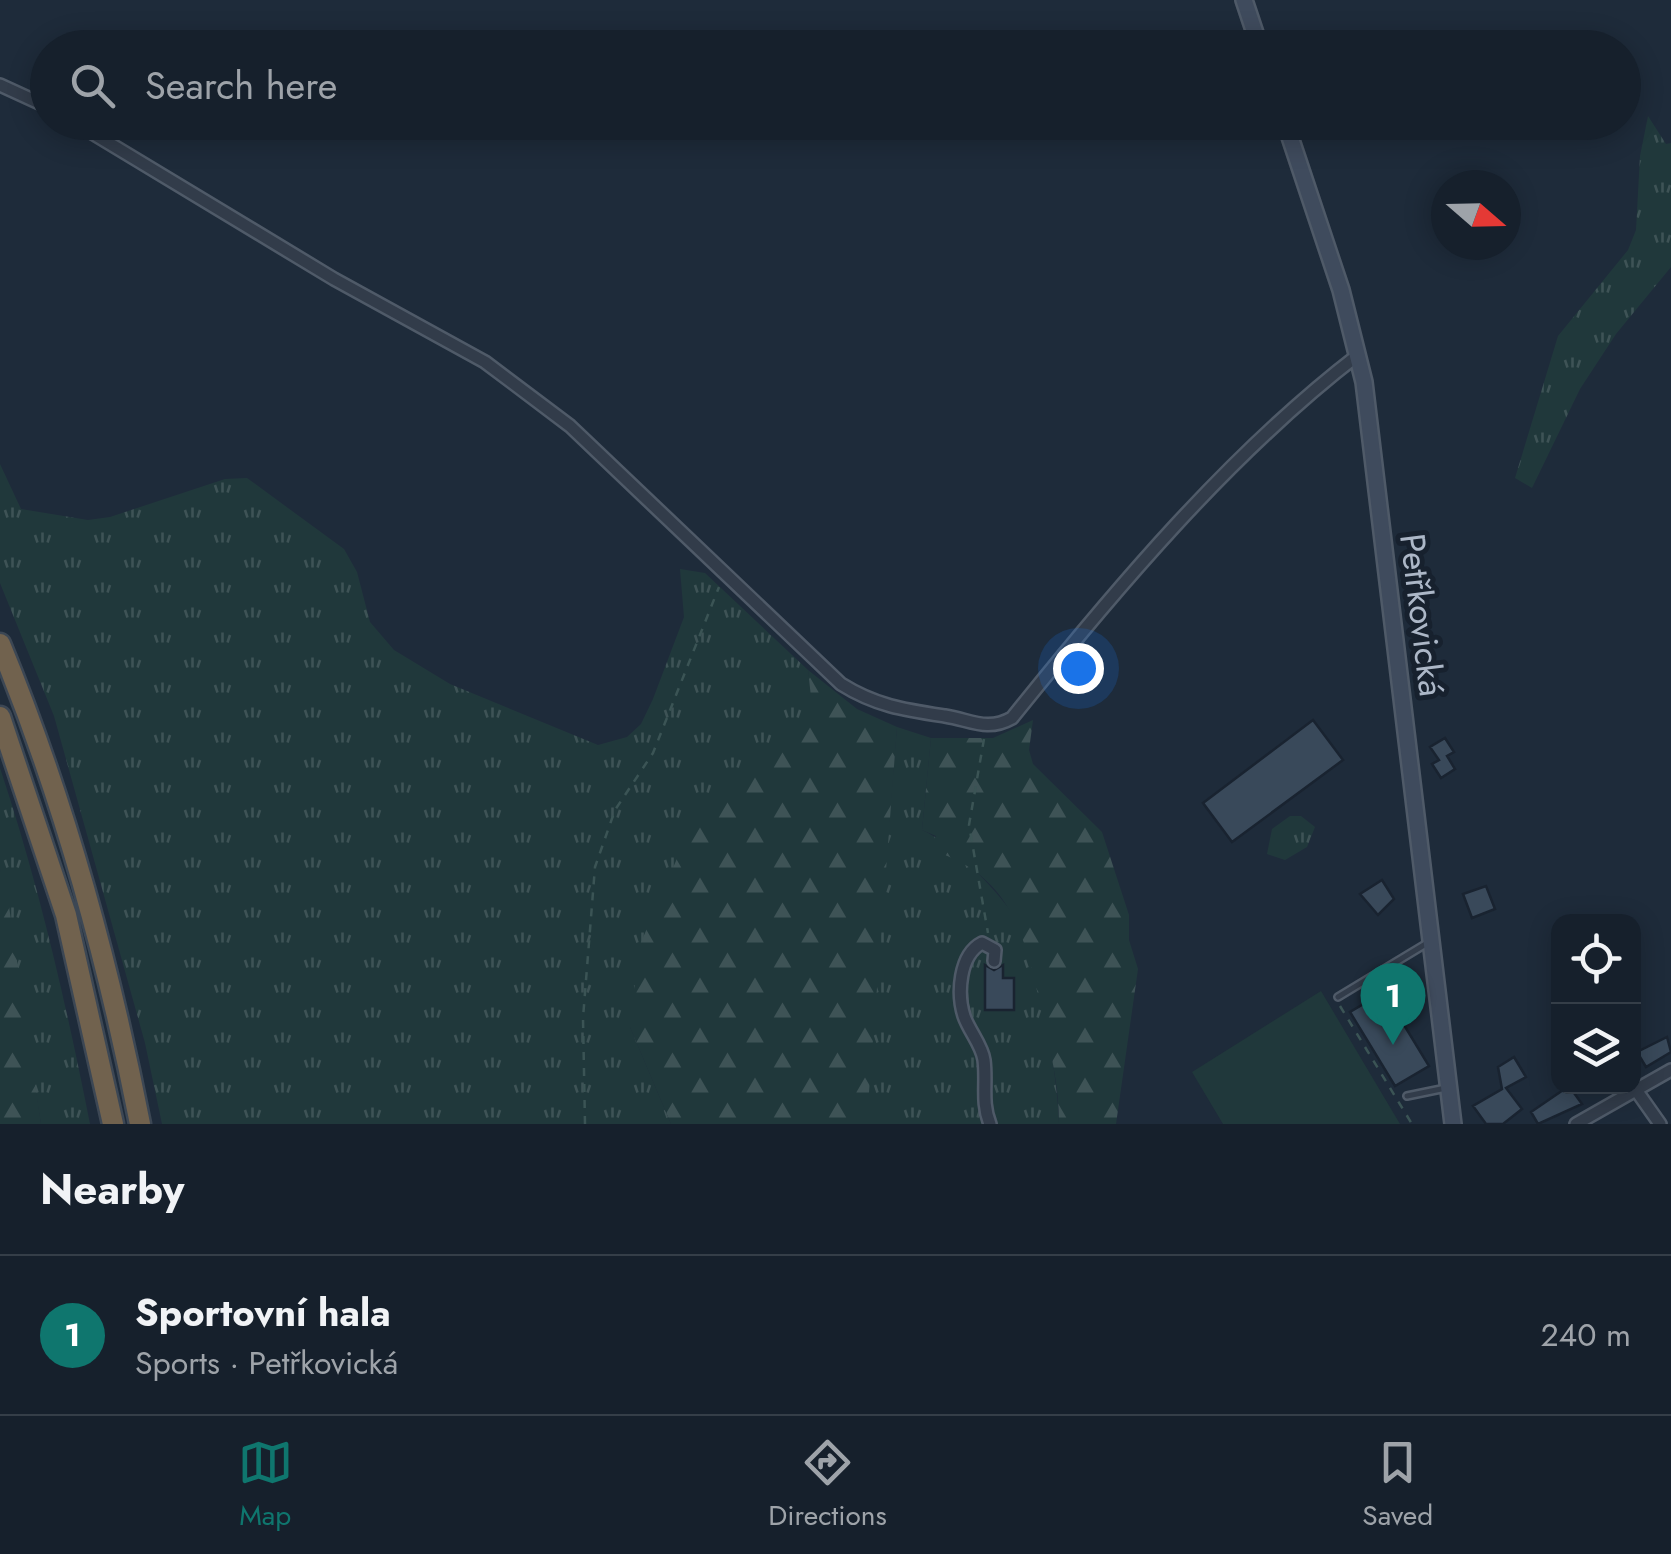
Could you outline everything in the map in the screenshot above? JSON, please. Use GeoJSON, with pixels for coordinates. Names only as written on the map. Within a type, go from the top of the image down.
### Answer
{"type":"FeatureCollection","features":[{"type":"Feature","properties":{"kind":"highway"},"geometry":{"type":"LineString","coordinates":[[0,644],[55,791],[91,906],[140,1124]]}},
{"type":"Feature","properties":{"kind":"highway"},"geometry":{"type":"LineString","coordinates":[[0,717],[66,915],[114,1124]]}},
{"type":"Feature","properties":{"kind":"street"},"geometry":{"type":"LineString","coordinates":[[1244,0],[1254,30]]}},
{"type":"Feature","properties":{"kind":"street"},"geometry":{"type":"LineString","coordinates":[[0,85],[30,99]]}},
{"type":"Feature","properties":{"kind":"street"},"geometry":{"type":"LineString","coordinates":[[104,140],[334,280],[485,362],[570,426],[842,684],[891,710],[999,726],[1012,718],[1150,553],[1309,394],[1358,355]]}},
{"type":"Feature","properties":{"kind":"street","name":"Petřkovická"},"geometry":{"type":"LineString","coordinates":[[1292,140],[1358,355],[1453,1124]]}},
{"type":"Feature","properties":{"kind":"street"},"geometry":{"type":"LineString","coordinates":[[990,1124],[983,1100],[984,1058],[963,1013],[962,972],[975,947],[990,944],[994,961]]}},
{"type":"Feature","properties":{"kind":"street"},"geometry":{"type":"LineString","coordinates":[[1641,1087],[1671,1070]]}},
{"type":"Feature","properties":{"kind":"street"},"geometry":{"type":"LineString","coordinates":[[1576,1124],[1629,1094]]}},
{"type":"Feature","properties":{"kind":"street"},"geometry":{"type":"LineString","coordinates":[[1639,1094],[1660,1124]]}},
{"type":"Feature","properties":{"kind":"lane"},"geometry":{"type":"LineString","coordinates":[[1338,997],[1432,940]]}},
{"type":"Feature","properties":{"kind":"lane"},"geometry":{"type":"LineString","coordinates":[[1407,1096],[1449,1088]]}},
{"type":"Feature","properties":{"kind":"path"},"geometry":{"type":"LineString","coordinates":[[585,1124],[582,1018],[595,867],[615,810],[652,753],[724,576]]}},
{"type":"Feature","properties":{"kind":"path"},"geometry":{"type":"LineString","coordinates":[[986,725],[970,824],[978,896],[990,944]]}},
{"type":"Feature","properties":{"kind":"path"},"geometry":{"type":"LineString","coordinates":[[1338,997],[1412,1124]]}},
{"type":"Feature","properties":{"kind":"green space"},"geometry":{"type":"Polygon","coordinates":[[[1648,116],[1666,144],[1671,143],[1671,267],[1616,334],[1580,389],[1532,488],[1515,478],[1558,336],[1628,250],[1636,230],[1640,156],[1648,116]]]}},
{"type":"Feature","properties":{"kind":"green space"},"geometry":{"type":"Polygon","coordinates":[[[0,464],[21,509],[88,520],[110,517],[225,479],[247,478],[344,549],[357,572],[370,622],[394,650],[450,684],[598,745],[627,737],[641,724],[653,699],[684,617],[680,569],[705,573],[808,670],[814,715],[630,1027],[671,1124],[162,1124],[145,1043],[54,716],[0,583],[0,464]]]}},
{"type":"Feature","properties":{"kind":"green space"},"geometry":{"type":"Polygon","coordinates":[[[808,670],[857,709],[897,727],[867,1118],[864,1124],[671,1124],[630,1027],[639,947],[703,798],[813,715],[808,670]]]}},
{"type":"Feature","properties":{"kind":"green space"},"geometry":{"type":"Polygon","coordinates":[[[1033,720],[1029,750],[1033,764],[1102,832],[1129,915],[1129,940],[1138,969],[1116,1124],[1059,1124],[1056,1083],[1022,936],[998,893],[957,860],[928,849],[936,836],[922,830],[931,738],[993,738],[1033,720]]]}},
{"type":"Feature","properties":{"kind":"green space"},"geometry":{"type":"Polygon","coordinates":[[[897,727],[931,738],[922,830],[948,846],[990,886],[1013,914],[1028,942],[1046,1022],[1059,1124],[864,1124],[897,727]]]}},
{"type":"Feature","properties":{"kind":"green space"},"geometry":{"type":"Polygon","coordinates":[[[0,768],[51,944],[90,1124],[41,1124],[0,869],[0,768]]]}},
{"type":"Feature","properties":{"kind":"green space"},"geometry":{"type":"Polygon","coordinates":[[[1290,816],[1301,816],[1315,827],[1307,847],[1285,860],[1267,854],[1272,829],[1290,816]]]}},
{"type":"Feature","properties":{"kind":"green space"},"geometry":{"type":"Polygon","coordinates":[[[0,869],[6,886],[41,1124],[0,1124],[0,869]]]}},
{"type":"Feature","properties":{"kind":"green space"},"geometry":{"type":"Polygon","coordinates":[[[1321,991],[1400,1124],[1223,1124],[1192,1072],[1321,991]]]}},
{"type":"Feature","properties":{"kind":"building"},"geometry":{"type":"Polygon","coordinates":[[[1313,720],[1343,760],[1232,842],[1203,803],[1313,720]]]}},
{"type":"Feature","properties":{"kind":"building"},"geometry":{"type":"Polygon","coordinates":[[[1445,738],[1454,752],[1447,756],[1455,769],[1441,778],[1432,764],[1439,760],[1430,747],[1445,738]]]}},
{"type":"Feature","properties":{"kind":"building"},"geometry":{"type":"Polygon","coordinates":[[[1382,880],[1394,899],[1378,915],[1360,894],[1382,880]]]}},
{"type":"Feature","properties":{"kind":"building"},"geometry":{"type":"Polygon","coordinates":[[[1486,886],[1495,909],[1472,918],[1463,894],[1486,886]]]}},
{"type":"Feature","properties":{"kind":"building"},"geometry":{"type":"Polygon","coordinates":[[[985,965],[994,970],[1003,965],[1003,978],[1014,978],[1014,1010],[985,1010],[985,965]]]}},
{"type":"Feature","properties":{"kind":"building"},"geometry":{"type":"Polygon","coordinates":[[[1384,992],[1391,1003],[1404,994],[1408,1023],[1404,1025],[1429,1066],[1395,1086],[1350,1012],[1384,992]]]}},
{"type":"Feature","properties":{"kind":"building"},"geometry":{"type":"Polygon","coordinates":[[[1667,1037],[1671,1052],[1646,1067],[1641,1050],[1667,1037]]]}},
{"type":"Feature","properties":{"kind":"building"},"geometry":{"type":"Polygon","coordinates":[[[1514,1057],[1526,1077],[1506,1088],[1522,1109],[1503,1124],[1486,1124],[1473,1106],[1502,1089],[1498,1067],[1514,1057]]]}},
{"type":"Feature","properties":{"kind":"building"},"geometry":{"type":"Polygon","coordinates":[[[1557,1094],[1575,1094],[1582,1104],[1538,1124],[1531,1112],[1557,1094]]]}},
{"type":"Feature","properties":{"kind":"place","name":"Sportovní hala"},"geometry":{"type":"Point","coordinates":[1393,1045]}}]}
